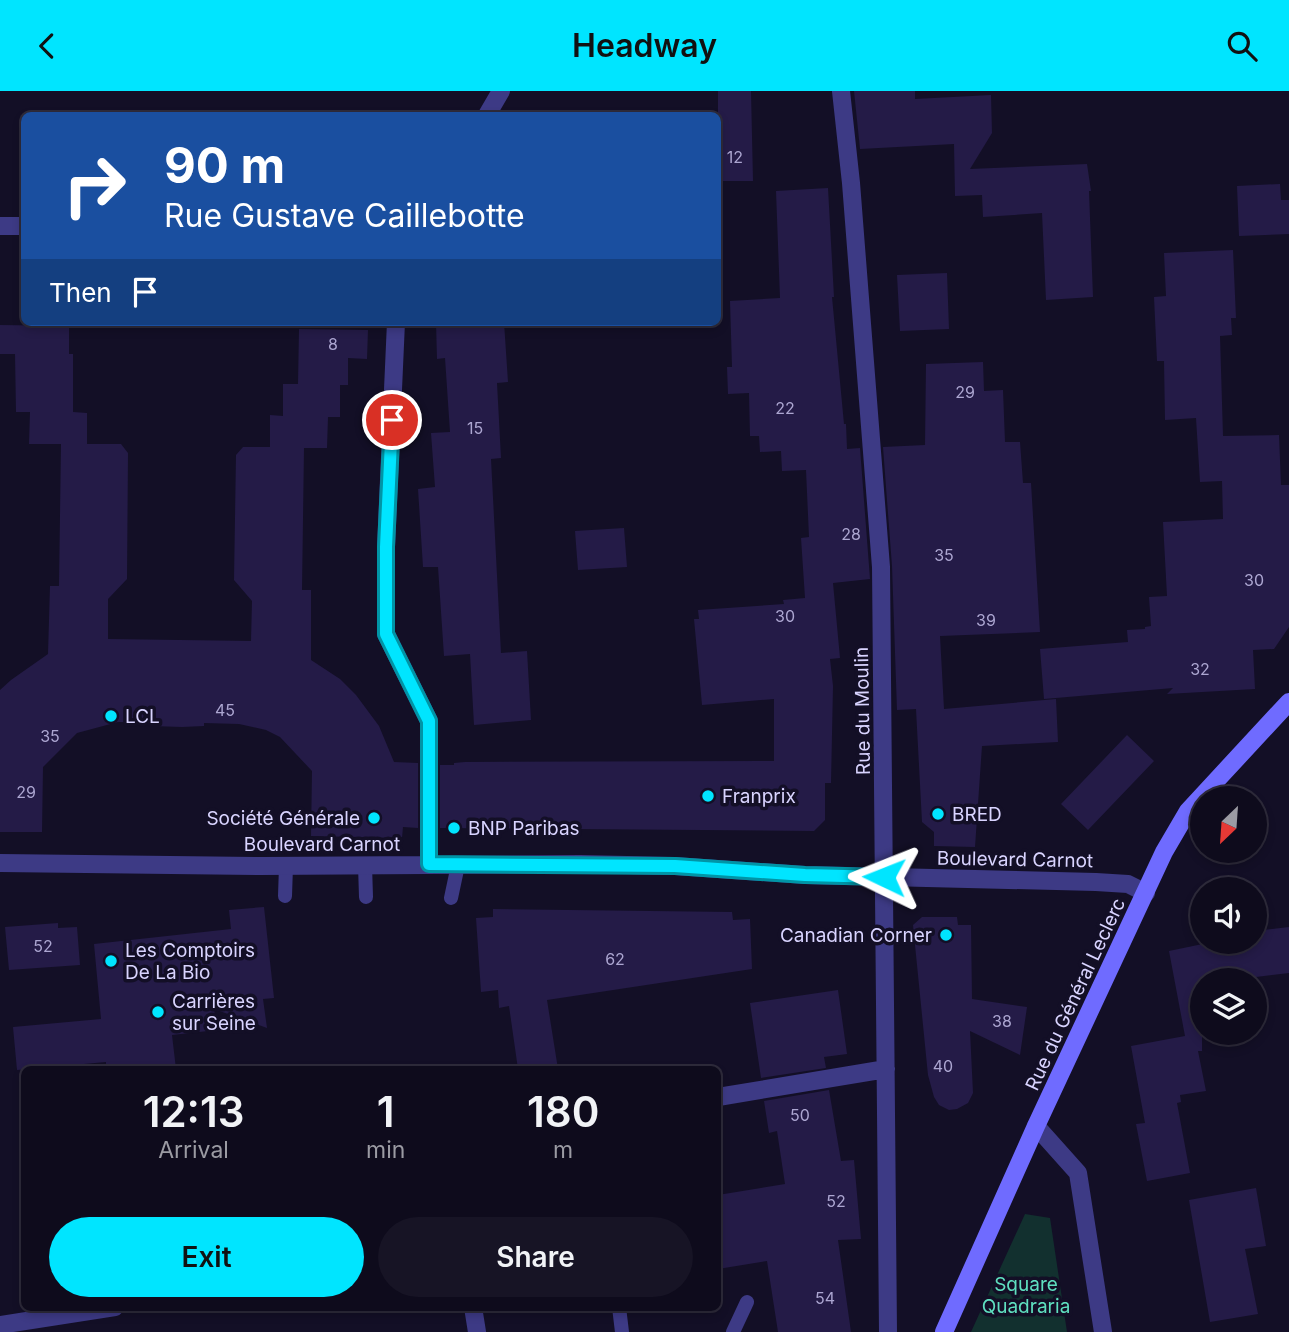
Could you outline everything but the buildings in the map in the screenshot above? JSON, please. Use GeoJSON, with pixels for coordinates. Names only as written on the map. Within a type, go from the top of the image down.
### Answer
{"type":"FeatureCollection","features":[{"type":"Feature","properties":{"kind":"street"},"geometry":{"type":"LineString","coordinates":[[489,112],[501,91]]}},
{"type":"Feature","properties":{"kind":"street","name":"Rue du Moulin"},"geometry":{"type":"LineString","coordinates":[[841,91],[867,375],[881,589],[888,1332]]}},
{"type":"Feature","properties":{"kind":"street"},"geometry":{"type":"LineString","coordinates":[[0,226],[21,226]]}},
{"type":"Feature","properties":{"kind":"street"},"geometry":{"type":"LineString","coordinates":[[396,326],[386,547],[386,634],[429,721],[429,864]]}},
{"type":"Feature","properties":{"kind":"street","name":"Rue du Général Leclerc"},"geometry":{"type":"LineString","coordinates":[[944,1332],[1036,1126],[1164,852],[1188,811],[1283,720],[1289,702]]}},
{"type":"Feature","properties":{"kind":"street","name":"Boulevard Carnot"},"geometry":{"type":"LineString","coordinates":[[0,863],[675,866],[805,875],[1096,882],[1128,884],[1146,893]]}},
{"type":"Feature","properties":{"kind":"street"},"geometry":{"type":"LineString","coordinates":[[721,1096],[886,1069]]}},
{"type":"Feature","properties":{"kind":"street"},"geometry":{"type":"LineString","coordinates":[[1036,1126],[1079,1173],[1103,1332]]}},
{"type":"Feature","properties":{"kind":"street"},"geometry":{"type":"LineString","coordinates":[[0,1325],[89,1311]]}},
{"type":"Feature","properties":{"kind":"street"},"geometry":{"type":"LineString","coordinates":[[474,1311],[477,1332]]}},
{"type":"Feature","properties":{"kind":"lane"},"geometry":{"type":"LineString","coordinates":[[365,865],[366,897]]}},
{"type":"Feature","properties":{"kind":"lane"},"geometry":{"type":"LineString","coordinates":[[451,898],[458,865]]}},
{"type":"Feature","properties":{"kind":"lane"},"geometry":{"type":"LineString","coordinates":[[285,896],[286,866]]}},
{"type":"Feature","properties":{"kind":"lane"},"geometry":{"type":"LineString","coordinates":[[733,1332],[747,1302]]}},
{"type":"Feature","properties":{"kind":"lane"},"geometry":{"type":"LineString","coordinates":[[619,1311],[622,1332]]}},
{"type":"Feature","properties":{"kind":"green space","name":"Square Quadraria"},"geometry":{"type":"Polygon","coordinates":[[[1025,1214],[1050,1218],[1067,1332],[971,1332],[1025,1214]]]}},
{"type":"Feature","properties":{"kind":"place","name":"LCL"},"geometry":{"type":"Point","coordinates":[111,716]}},
{"type":"Feature","properties":{"kind":"place","name":"Franprix"},"geometry":{"type":"Point","coordinates":[708,796]}},
{"type":"Feature","properties":{"kind":"place","name":"BRED"},"geometry":{"type":"Point","coordinates":[938,814]}},
{"type":"Feature","properties":{"kind":"place","name":"Société Générale"},"geometry":{"type":"Point","coordinates":[374,818]}},
{"type":"Feature","properties":{"kind":"place","name":"BNP Paribas"},"geometry":{"type":"Point","coordinates":[454,828]}},
{"type":"Feature","properties":{"kind":"place","name":"Canadian Corner"},"geometry":{"type":"Point","coordinates":[946,935]}},
{"type":"Feature","properties":{"kind":"place","name":"Les Comptoirs De La Bio"},"geometry":{"type":"Point","coordinates":[111,961]}},
{"type":"Feature","properties":{"kind":"place","name":"Carrières sur Seine"},"geometry":{"type":"Point","coordinates":[158,1012]}},
{"type":"Feature","properties":{"kind":"route"},"geometry":{"type":"LineString","coordinates":[[392,420],[386,547],[386,634],[429,721],[429,864],[675,866],[805,875],[884,877]]}}]}
